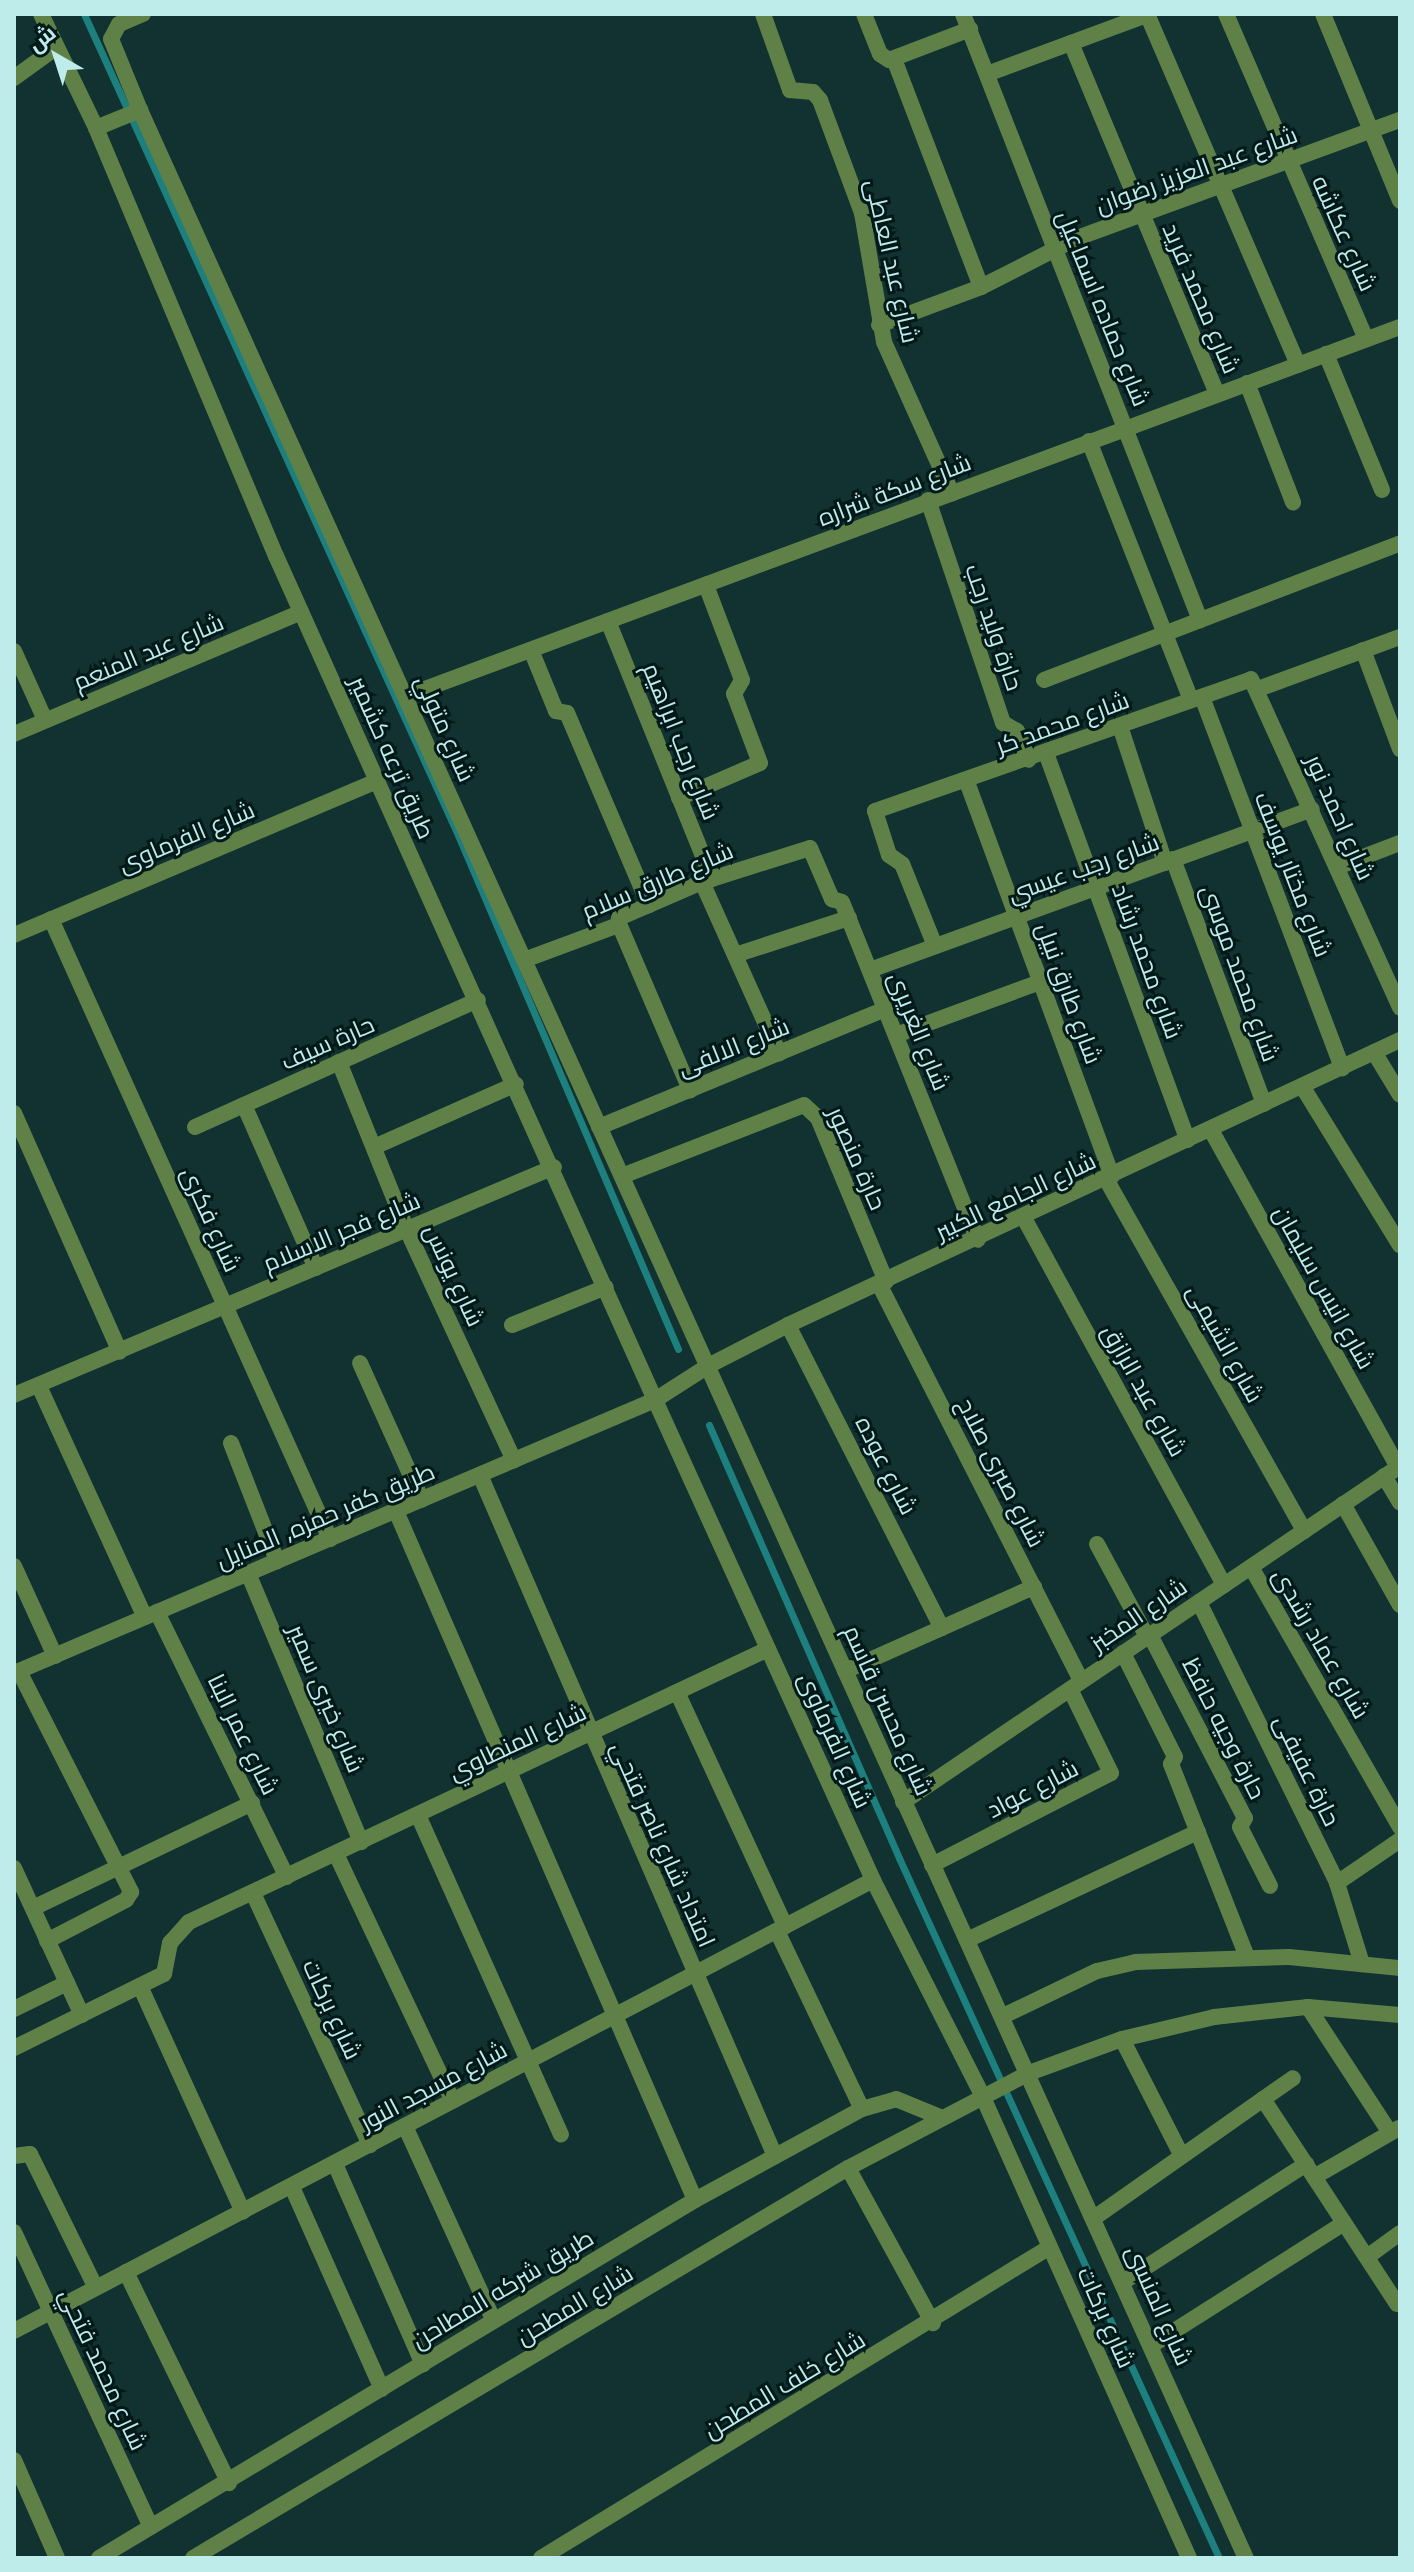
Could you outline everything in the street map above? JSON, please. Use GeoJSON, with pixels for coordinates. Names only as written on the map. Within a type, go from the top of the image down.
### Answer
{"type":"FeatureCollection","features":[{"type":"Feature","properties":{"kind":"street","name":"طريق ترعه كشمير"},"geometry":{"type":"LineString","coordinates":[[41,14],[54,49],[96,128],[301,612],[554,1167],[655,1400]]}},
{"type":"Feature","properties":{"kind":"street","name":"شارع متولي"},"geometry":{"type":"LineString","coordinates":[[143,14],[119,24],[111,39],[140,110],[708,1366]]}},
{"type":"Feature","properties":{"kind":"street","name":"شارع عبد العاطى"},"geometry":{"type":"LineString","coordinates":[[763,14],[788,86],[794,93],[817,96],[854,189],[868,238],[879,325],[952,493]]}},
{"type":"Feature","properties":{"kind":"street"},"geometry":{"type":"LineString","coordinates":[[864,14],[880,54],[894,59],[966,22]]}},
{"type":"Feature","properties":{"kind":"street"},"geometry":{"type":"LineString","coordinates":[[987,74],[1148,14],[1298,365]]}},
{"type":"Feature","properties":{"kind":"street","name":"شارع عكاشه"},"geometry":{"type":"LineString","coordinates":[[1226,14],[1287,162],[1319,222],[1366,339]]}},
{"type":"Feature","properties":{"kind":"street"},"geometry":{"type":"LineString","coordinates":[[1323,14],[1400,201]]}},
{"type":"Feature","properties":{"kind":"street","name":"شارع حماده اسماعيل"},"geometry":{"type":"LineString","coordinates":[[966,22],[1200,620]]}},
{"type":"Feature","properties":{"kind":"street","name":"شارع محمد فريد"},"geometry":{"type":"LineString","coordinates":[[1071,43],[1217,394]]}},
{"type":"Feature","properties":{"kind":"street"},"geometry":{"type":"LineString","coordinates":[[14,78],[54,49]]}},
{"type":"Feature","properties":{"kind":"street"},"geometry":{"type":"LineString","coordinates":[[894,59],[981,287]]}},
{"type":"Feature","properties":{"kind":"street"},"geometry":{"type":"LineString","coordinates":[[96,128],[140,110]]}},
{"type":"Feature","properties":{"kind":"street","name":"شارع عبد العزيز رضوان"},"geometry":{"type":"LineString","coordinates":[[879,325],[981,287],[1053,248],[1400,120]]}},
{"type":"Feature","properties":{"kind":"street","name":"شارع سكة شراره"},"geometry":{"type":"LineString","coordinates":[[406,696],[1400,327]]}},
{"type":"Feature","properties":{"kind":"street"},"geometry":{"type":"LineString","coordinates":[[1326,354],[1382,490]]}},
{"type":"Feature","properties":{"kind":"street"},"geometry":{"type":"LineString","coordinates":[[1247,383],[1293,502]]}},
{"type":"Feature","properties":{"kind":"street","name":"شارع مختار يوسف"},"geometry":{"type":"LineString","coordinates":[[1089,441],[1165,633],[1197,698],[1251,831],[1342,1068]]}},
{"type":"Feature","properties":{"kind":"street","name":"حارة وليد رجب"},"geometry":{"type":"LineString","coordinates":[[928,500],[1003,723],[1017,731],[1029,760]]}},
{"type":"Feature","properties":{"kind":"street"},"geometry":{"type":"LineString","coordinates":[[1044,680],[1400,543]]}},
{"type":"Feature","properties":{"kind":"street"},"geometry":{"type":"LineString","coordinates":[[679,798],[760,763],[734,694],[742,680],[706,585]]}},
{"type":"Feature","properties":{"kind":"street","name":"شارع عبد المنعم"},"geometry":{"type":"LineString","coordinates":[[14,734],[301,612]]}},
{"type":"Feature","properties":{"kind":"street","name":"شارع رجب ابراهيم"},"geometry":{"type":"LineString","coordinates":[[608,621],[679,798],[735,955],[779,1053]]}},
{"type":"Feature","properties":{"kind":"street"},"geometry":{"type":"LineString","coordinates":[[1258,689],[1400,637]]}},
{"type":"Feature","properties":{"kind":"street"},"geometry":{"type":"LineString","coordinates":[[531,650],[556,711],[567,713],[649,905]]}},
{"type":"Feature","properties":{"kind":"street"},"geometry":{"type":"LineString","coordinates":[[1363,650],[1400,749]]}},
{"type":"Feature","properties":{"kind":"street"},"geometry":{"type":"LineString","coordinates":[[14,651],[45,720]]}},
{"type":"Feature","properties":{"kind":"street","name":"شارع محمد كر"},"geometry":{"type":"LineString","coordinates":[[935,946],[902,864],[889,855],[875,811],[967,782],[1248,679],[1258,689]]}},
{"type":"Feature","properties":{"kind":"street","name":"شارع احمد نور"},"geometry":{"type":"LineString","coordinates":[[1258,689],[1400,1008]]}},
{"type":"Feature","properties":{"kind":"street","name":"شارع محمد موسى"},"geometry":{"type":"LineString","coordinates":[[1120,726],[1264,1104]]}},
{"type":"Feature","properties":{"kind":"street","name":"شارع محمد رشاد"},"geometry":{"type":"LineString","coordinates":[[1046,753],[1188,1140]]}},
{"type":"Feature","properties":{"kind":"street","name":"شارع الفرماوى"},"geometry":{"type":"LineString","coordinates":[[14,935],[377,781]]}},
{"type":"Feature","properties":{"kind":"street","name":"شارع طارق نبيل"},"geometry":{"type":"LineString","coordinates":[[967,782],[1109,1178]]}},
{"type":"Feature","properties":{"kind":"street","name":"شارع رجب عيسي"},"geometry":{"type":"LineString","coordinates":[[870,970],[1312,809]]}},
{"type":"Feature","properties":{"kind":"street"},"geometry":{"type":"LineString","coordinates":[[1337,867],[1400,843]]}},
{"type":"Feature","properties":{"kind":"street","name":"شارع طارق سلام"},"geometry":{"type":"LineString","coordinates":[[524,960],[619,924],[619,918],[707,881],[810,848]]}},
{"type":"Feature","properties":{"kind":"street","name":"شارع الغريرى"},"geometry":{"type":"LineString","coordinates":[[810,848],[832,899],[842,902],[849,918],[978,1240]]}},
{"type":"Feature","properties":{"kind":"street"},"geometry":{"type":"LineString","coordinates":[[735,955],[849,918]]}},
{"type":"Feature","properties":{"kind":"street","name":"شارع فكرى"},"geometry":{"type":"LineString","coordinates":[[51,919],[330,1539]]}},
{"type":"Feature","properties":{"kind":"street"},"geometry":{"type":"LineString","coordinates":[[619,924],[690,1090]]}},
{"type":"Feature","properties":{"kind":"street"},"geometry":{"type":"LineString","coordinates":[[896,1035],[1040,982]]}},
{"type":"Feature","properties":{"kind":"street","name":"حارة سيف"},"geometry":{"type":"LineString","coordinates":[[195,1127],[478,1000]]}},
{"type":"Feature","properties":{"kind":"street","name":"شارع الالفى"},"geometry":{"type":"LineString","coordinates":[[599,1127],[886,1009]]}},
{"type":"Feature","properties":{"kind":"street","name":"شارع الجامع الكبير"},"geometry":{"type":"LineString","coordinates":[[655,1400],[708,1366],[788,1325],[978,1240],[1400,1040]]}},
{"type":"Feature","properties":{"kind":"street"},"geometry":{"type":"LineString","coordinates":[[1374,1052],[1400,1095]]}},
{"type":"Feature","properties":{"kind":"street","name":"شارع يونس"},"geometry":{"type":"LineString","coordinates":[[339,1062],[407,1230],[514,1460]]}},
{"type":"Feature","properties":{"kind":"street"},"geometry":{"type":"LineString","coordinates":[[374,1147],[516,1084]]}},
{"type":"Feature","properties":{"kind":"street"},"geometry":{"type":"LineString","coordinates":[[1302,1086],[1400,1245]]}},
{"type":"Feature","properties":{"kind":"street"},"geometry":{"type":"LineString","coordinates":[[244,1105],[316,1268]]}},
{"type":"Feature","properties":{"kind":"street","name":"حارة منصور"},"geometry":{"type":"LineString","coordinates":[[622,1176],[804,1105],[818,1118],[882,1282]]}},
{"type":"Feature","properties":{"kind":"street"},"geometry":{"type":"LineString","coordinates":[[14,1113],[120,1352]]}},
{"type":"Feature","properties":{"kind":"street","name":"شارع انيس سليمان"},"geometry":{"type":"LineString","coordinates":[[1211,1130],[1394,1470],[1400,1503]]}},
{"type":"Feature","properties":{"kind":"street","name":"شارع فجر الاسلام"},"geometry":{"type":"LineString","coordinates":[[14,1395],[554,1167]]}},
{"type":"Feature","properties":{"kind":"street","name":"شارع الشيمى"},"geometry":{"type":"LineString","coordinates":[[1109,1178],[1304,1531]]}},
{"type":"Feature","properties":{"kind":"street","name":"شارع عبد الرازق"},"geometry":{"type":"LineString","coordinates":[[1024,1218],[1224,1585]]}},
{"type":"Feature","properties":{"kind":"street","name":"شارع صبرى صلاح"},"geometry":{"type":"LineString","coordinates":[[882,1282],[1034,1587],[1076,1685]]}},
{"type":"Feature","properties":{"kind":"street"},"geometry":{"type":"LineString","coordinates":[[512,1325],[606,1287]]}},
{"type":"Feature","properties":{"kind":"street","name":"شارع عوده"},"geometry":{"type":"LineString","coordinates":[[788,1325],[942,1628]]}},
{"type":"Feature","properties":{"kind":"street"},"geometry":{"type":"LineString","coordinates":[[360,1363],[422,1500]]}},
{"type":"Feature","properties":{"kind":"street","name":"شارع محسن قاسم"},"geometry":{"type":"LineString","coordinates":[[708,1366],[903,1802],[1029,2073]]}},
{"type":"Feature","properties":{"kind":"street","name":"شارع عمر البنا"},"geometry":{"type":"LineString","coordinates":[[39,1386],[151,1615],[252,1803],[287,1877]]}},
{"type":"Feature","properties":{"kind":"street","name":"شارع الفرماوى"},"geometry":{"type":"LineString","coordinates":[[655,1400],[873,1880],[982,2095]]}},
{"type":"Feature","properties":{"kind":"street","name":"طريق كفر حمزه, المنايل"},"geometry":{"type":"LineString","coordinates":[[17,1672],[655,1400]]}},
{"type":"Feature","properties":{"kind":"street"},"geometry":{"type":"LineString","coordinates":[[231,1443],[277,1561]]}},
{"type":"Feature","properties":{"kind":"street","name":"شارع المخبز"},"geometry":{"type":"LineString","coordinates":[[903,1802],[1394,1470]]}},
{"type":"Feature","properties":{"kind":"street","name":"امتداد شارع ناصر فتحي"},"geometry":{"type":"LineString","coordinates":[[480,1475],[589,1734],[775,2156]]}},
{"type":"Feature","properties":{"kind":"street"},"geometry":{"type":"LineString","coordinates":[[1343,1504],[1400,1605]]}},
{"type":"Feature","properties":{"kind":"street"},"geometry":{"type":"LineString","coordinates":[[396,1511],[506,1773],[695,2200]]}},
{"type":"Feature","properties":{"kind":"street"},"geometry":{"type":"LineString","coordinates":[[1097,1544],[1149,1636]]}},
{"type":"Feature","properties":{"kind":"street"},"geometry":{"type":"LineString","coordinates":[[14,1566],[55,1656]]}},
{"type":"Feature","properties":{"kind":"street","name":"شارع عماد رشدى"},"geometry":{"type":"LineString","coordinates":[[1251,1567],[1400,1827]]}},
{"type":"Feature","properties":{"kind":"street","name":"شارع خيرى سمير"},"geometry":{"type":"LineString","coordinates":[[248,1573],[361,1842]]}},
{"type":"Feature","properties":{"kind":"street"},"geometry":{"type":"LineString","coordinates":[[845,1671],[1034,1587]]}},
{"type":"Feature","properties":{"kind":"street","name":"حارة عفيفى"},"geometry":{"type":"LineString","coordinates":[[1199,1602],[1337,1883],[1362,1964]]}},
{"type":"Feature","properties":{"kind":"street","name":"حارة وجيه حافظ"},"geometry":{"type":"LineString","coordinates":[[1149,1636],[1245,1818],[1240,1827],[1270,1886]]}},
{"type":"Feature","properties":{"kind":"street","name":"شارع المنطاوي"},"geometry":{"type":"LineString","coordinates":[[14,2048],[164,1974],[170,1943],[181,1927],[768,1649]]}},
{"type":"Feature","properties":{"kind":"street"},"geometry":{"type":"LineString","coordinates":[[1123,1653],[1175,1757],[1171,1764],[1247,1957]]}},
{"type":"Feature","properties":{"kind":"street"},"geometry":{"type":"LineString","coordinates":[[17,1672],[119,1867],[129,1897],[47,1941]]}},
{"type":"Feature","properties":{"kind":"street","name":"شارع عواد"},"geometry":{"type":"LineString","coordinates":[[932,1865],[1111,1773],[1076,1685]]}},
{"type":"Feature","properties":{"kind":"street"},"geometry":{"type":"LineString","coordinates":[[677,1692],[862,2109]]}},
{"type":"Feature","properties":{"kind":"street"},"geometry":{"type":"LineString","coordinates":[[33,1908],[252,1803]]}},
{"type":"Feature","properties":{"kind":"street"},"geometry":{"type":"LineString","coordinates":[[418,1815],[561,2134]]}},
{"type":"Feature","properties":{"kind":"street"},"geometry":{"type":"LineString","coordinates":[[967,1940],[1198,1832]]}},
{"type":"Feature","properties":{"kind":"street"},"geometry":{"type":"LineString","coordinates":[[1337,1883],[1400,1840]]}},
{"type":"Feature","properties":{"kind":"street"},"geometry":{"type":"LineString","coordinates":[[336,1854],[453,2101]]}},
{"type":"Feature","properties":{"kind":"street"},"geometry":{"type":"LineString","coordinates":[[14,1868],[82,2015]]}},
{"type":"Feature","properties":{"kind":"street","name":"شارع مسجد النور"},"geometry":{"type":"LineString","coordinates":[[14,2331],[873,1880]]}},
{"type":"Feature","properties":{"kind":"street","name":"شارع بركات"},"geometry":{"type":"LineString","coordinates":[[253,1893],[370,2145]]}},
{"type":"Feature","properties":{"kind":"street"},"geometry":{"type":"LineString","coordinates":[[1003,2016],[1115,1966],[1247,1957],[1400,1968]]}},
{"type":"Feature","properties":{"kind":"street"},"geometry":{"type":"LineString","coordinates":[[14,2009],[67,1983]]}},
{"type":"Feature","properties":{"kind":"street"},"geometry":{"type":"LineString","coordinates":[[140,1986],[243,2212]]}},
{"type":"Feature","properties":{"kind":"street"},"geometry":{"type":"LineString","coordinates":[[1123,2282],[1310,2170],[1395,2130],[1308,2007]]}},
{"type":"Feature","properties":{"kind":"street","name":"شارع المطحن"},"geometry":{"type":"LineString","coordinates":[[193,2558],[848,2168],[940,2117],[1029,2073],[1122,2039],[1214,2017],[1308,2007],[1400,2015]]}},
{"type":"Feature","properties":{"kind":"street"},"geometry":{"type":"LineString","coordinates":[[1122,2039],[1182,2156]]}},
{"type":"Feature","properties":{"kind":"street","name":"شارع المنسى"},"geometry":{"type":"LineString","coordinates":[[1029,2073],[1246,2558]]}},
{"type":"Feature","properties":{"kind":"street"},"geometry":{"type":"LineString","coordinates":[[1094,2218],[1293,2078]]}},
{"type":"Feature","properties":{"kind":"street","name":"شارع بركات"},"geometry":{"type":"LineString","coordinates":[[982,2095],[1189,2558]]}},
{"type":"Feature","properties":{"kind":"street","name":"طريق شركه المطاحن"},"geometry":{"type":"LineString","coordinates":[[99,2558],[229,2483],[695,2200],[862,2109],[896,2099],[940,2117]]}},
{"type":"Feature","properties":{"kind":"street"},"geometry":{"type":"LineString","coordinates":[[1263,2099],[1397,2304]]}},
{"type":"Feature","properties":{"kind":"street"},"geometry":{"type":"LineString","coordinates":[[405,2126],[494,2321]]}},
{"type":"Feature","properties":{"kind":"street"},"geometry":{"type":"LineString","coordinates":[[14,2156],[30,2154],[96,2288]]}},
{"type":"Feature","properties":{"kind":"street"},"geometry":{"type":"LineString","coordinates":[[335,2164],[423,2364]]}},
{"type":"Feature","properties":{"kind":"street"},"geometry":{"type":"LineString","coordinates":[[848,2168],[933,2323]]}},
{"type":"Feature","properties":{"kind":"street"},"geometry":{"type":"LineString","coordinates":[[292,2187],[382,2389]]}},
{"type":"Feature","properties":{"kind":"street"},"geometry":{"type":"LineString","coordinates":[[1152,2345],[1344,2223]]}},
{"type":"Feature","properties":{"kind":"street","name":"شارع محمد فتحي"},"geometry":{"type":"LineString","coordinates":[[14,2232],[151,2527]]}},
{"type":"Feature","properties":{"kind":"street"},"geometry":{"type":"LineString","coordinates":[[1367,2257],[1400,2233]]}},
{"type":"Feature","properties":{"kind":"street","name":"شارع خلف المطحن"},"geometry":{"type":"LineString","coordinates":[[541,2558],[933,2323],[1050,2247]]}},
{"type":"Feature","properties":{"kind":"street"},"geometry":{"type":"LineString","coordinates":[[126,2272],[229,2483]]}},
{"type":"Feature","properties":{"kind":"street"},"geometry":{"type":"LineString","coordinates":[[14,2460],[57,2558]]}},
{"type":"Feature","properties":{"kind":"waterway"},"geometry":{"type":"LineString","coordinates":[[84,14],[458,835],[678,1349]]}},
{"type":"Feature","properties":{"kind":"waterway"},"geometry":{"type":"LineString","coordinates":[[709,1425],[899,1858],[1219,2558]]}}]}
